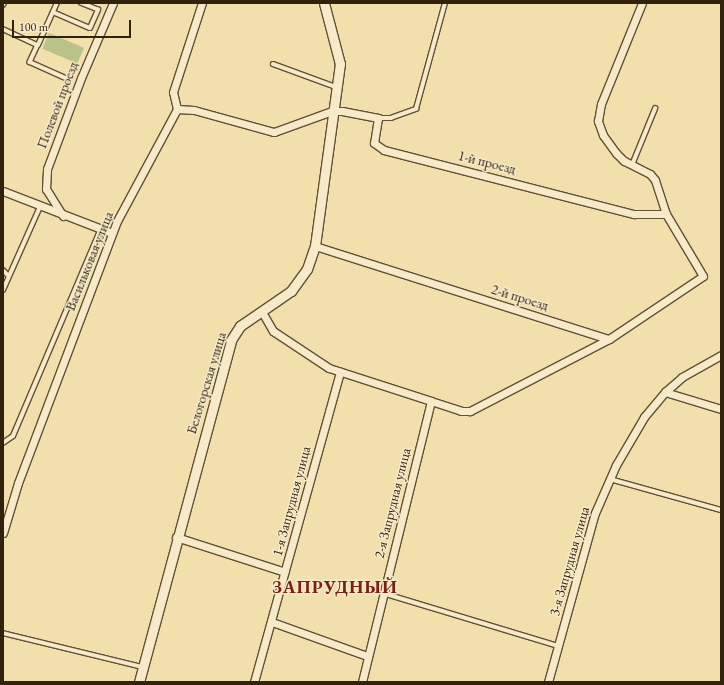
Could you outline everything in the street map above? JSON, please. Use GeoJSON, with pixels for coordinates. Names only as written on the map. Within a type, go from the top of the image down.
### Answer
{"type":"FeatureCollection","features":[{"type":"Feature","properties":{"kind":"street","name":"Полевой проезд"},"geometry":{"type":"LineString","coordinates":[[63,216],[46,189],[47,169],[81,78],[113,3]]}},
{"type":"Feature","properties":{"kind":"street"},"geometry":{"type":"LineString","coordinates":[[202,3],[173,92],[177,110],[194,110],[274,132],[332,111],[342,111],[378,118]]}},
{"type":"Feature","properties":{"kind":"street","name":"Белогорская улица"},"geometry":{"type":"LineString","coordinates":[[139,682],[176,537],[231,340],[240,326],[291,291],[300,281],[315,246],[332,111],[337,87],[340,54],[324,3]]}},
{"type":"Feature","properties":{"kind":"street"},"geometry":{"type":"LineString","coordinates":[[262,312],[273,331],[323,365],[340,372],[461,411],[470,411],[609,339],[703,276],[666,214],[655,180],[650,174],[632,165],[610,146],[600,128],[598,114],[642,3]]}},
{"type":"Feature","properties":{"kind":"street","name":"Васильковая улица"},"geometry":{"type":"LineString","coordinates":[[3,533],[24,469],[112,233],[177,110]]}},
{"type":"Feature","properties":{"kind":"street","name":"1-й проезд"},"geometry":{"type":"LineString","coordinates":[[378,118],[374,142],[384,150],[634,214],[666,214]]}},
{"type":"Feature","properties":{"kind":"street"},"geometry":{"type":"LineString","coordinates":[[3,191],[63,216],[112,233]]}},
{"type":"Feature","properties":{"kind":"street","name":"2-й проезд"},"geometry":{"type":"LineString","coordinates":[[315,246],[609,339]]}},
{"type":"Feature","properties":{"kind":"street","name":"3-я Запрудная улица"},"geometry":{"type":"LineString","coordinates":[[548,682],[595,513],[609,479],[644,418],[665,392],[682,377],[721,355]]}},
{"type":"Feature","properties":{"kind":"street","name":"1-я Запрудная улица"},"geometry":{"type":"LineString","coordinates":[[254,682],[272,622],[340,372]]}},
{"type":"Feature","properties":{"kind":"street"},"geometry":{"type":"LineString","coordinates":[[665,392],[721,409]]}},
{"type":"Feature","properties":{"kind":"street","name":"2-я Запрудная улица"},"geometry":{"type":"LineString","coordinates":[[362,682],[382,593],[431,401]]}},
{"type":"Feature","properties":{"kind":"street"},"geometry":{"type":"LineString","coordinates":[[176,537],[285,572]]}},
{"type":"Feature","properties":{"kind":"street"},"geometry":{"type":"LineString","coordinates":[[272,622],[367,656]]}},
{"type":"Feature","properties":{"kind":"lane"},"geometry":{"type":"LineString","coordinates":[[57,3],[30,62],[68,79]]}},
{"type":"Feature","properties":{"kind":"lane"},"geometry":{"type":"LineString","coordinates":[[53,12],[90,28],[98,10],[81,3]]}},
{"type":"Feature","properties":{"kind":"lane"},"geometry":{"type":"LineString","coordinates":[[378,118],[391,118],[416,109],[445,3]]}},
{"type":"Feature","properties":{"kind":"lane"},"geometry":{"type":"LineString","coordinates":[[3,29],[38,45]]}},
{"type":"Feature","properties":{"kind":"lane"},"geometry":{"type":"LineString","coordinates":[[273,64],[337,87]]}},
{"type":"Feature","properties":{"kind":"lane"},"geometry":{"type":"LineString","coordinates":[[632,165],[655,109]]}},
{"type":"Feature","properties":{"kind":"lane"},"geometry":{"type":"LineString","coordinates":[[3,290],[40,206]]}},
{"type":"Feature","properties":{"kind":"lane"},"geometry":{"type":"LineString","coordinates":[[3,443],[13,436],[101,229]]}},
{"type":"Feature","properties":{"kind":"lane"},"geometry":{"type":"LineString","coordinates":[[3,270],[9,276]]}},
{"type":"Feature","properties":{"kind":"lane"},"geometry":{"type":"LineString","coordinates":[[609,479],[721,510]]}},
{"type":"Feature","properties":{"kind":"lane"},"geometry":{"type":"LineString","coordinates":[[382,593],[559,646]]}},
{"type":"Feature","properties":{"kind":"lane"},"geometry":{"type":"LineString","coordinates":[[3,633],[142,667]]}},
{"type":"Feature","properties":{"kind":"green space"},"geometry":{"type":"Polygon","coordinates":[[[49,33],[84,48],[77,63],[42,49],[49,33]]]}},
{"type":"Feature","properties":{"kind":"district","name":"ЗАПРУДНЫЙ"},"geometry":{"type":"Point","coordinates":[335,587]}}]}
